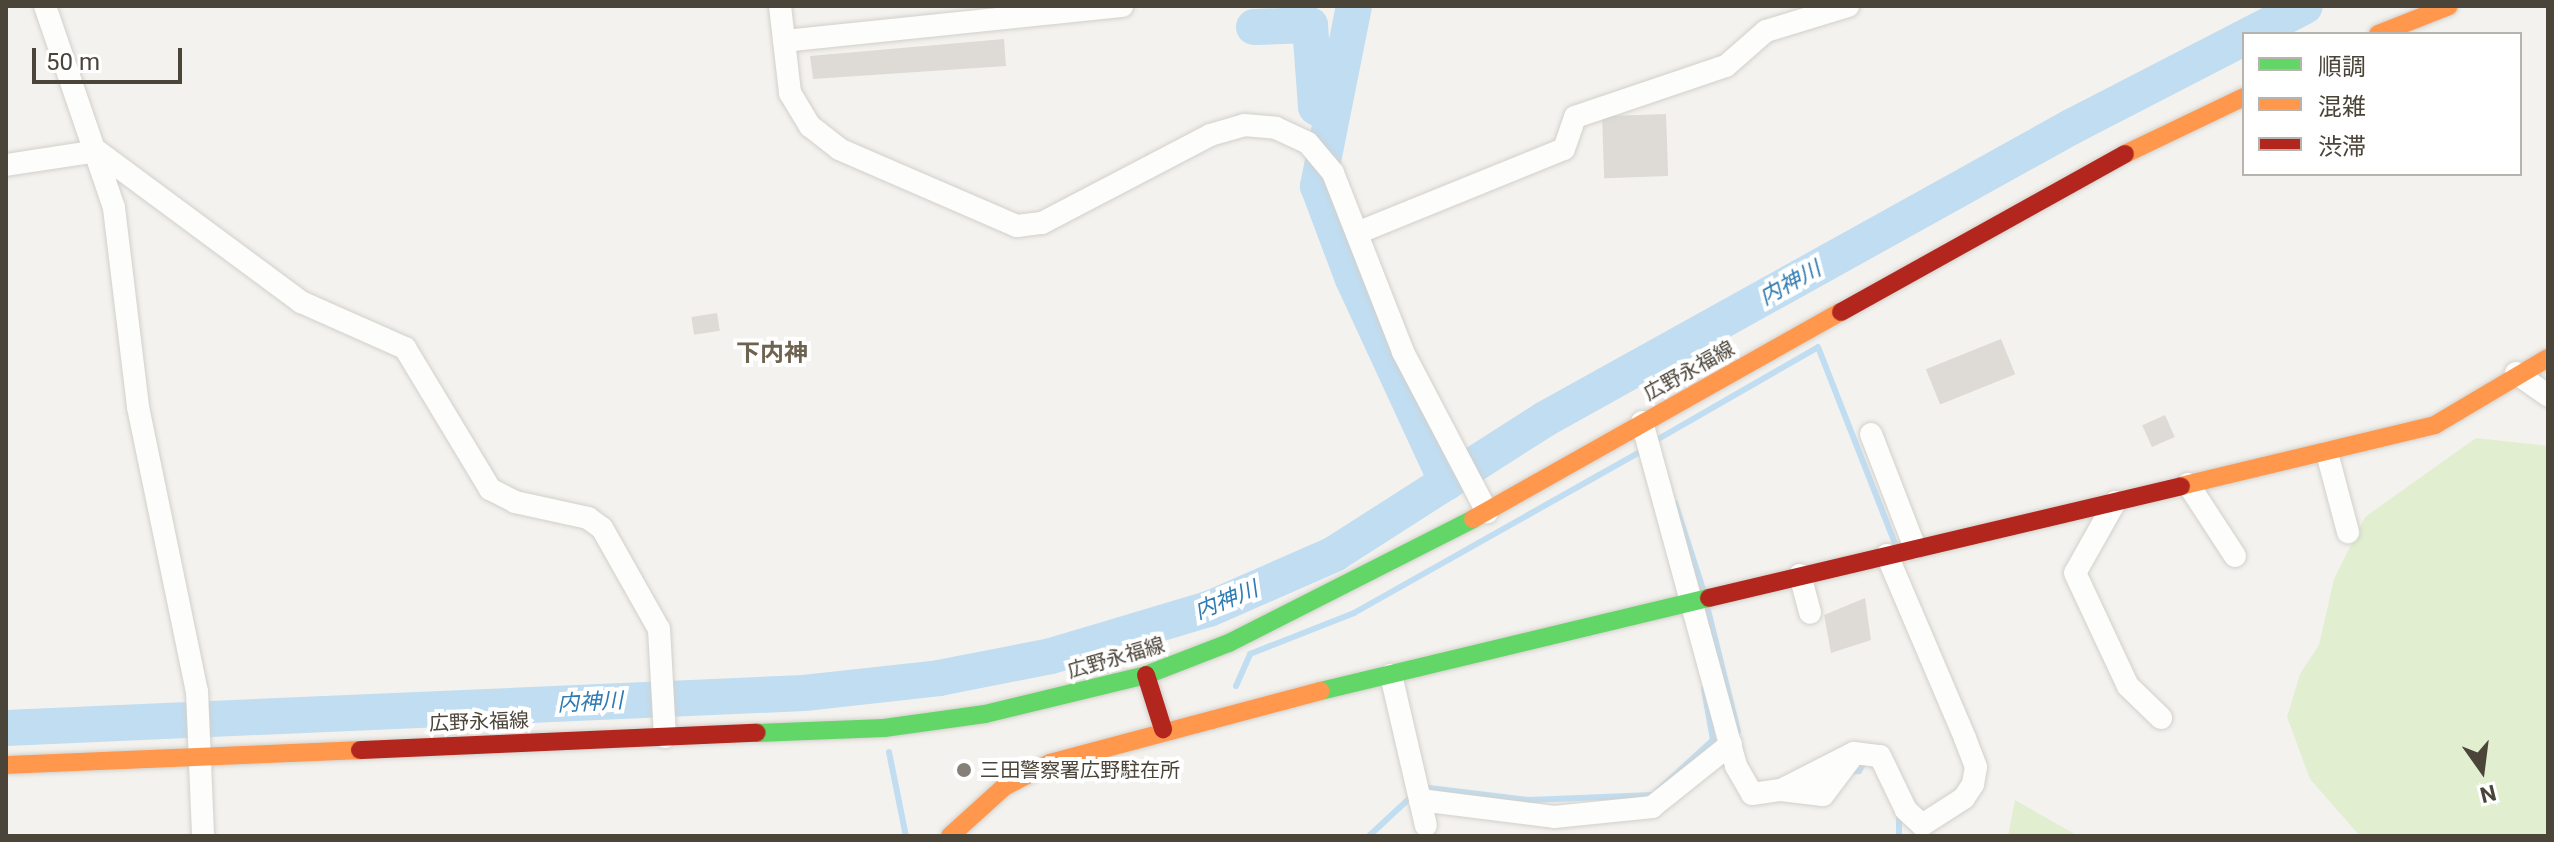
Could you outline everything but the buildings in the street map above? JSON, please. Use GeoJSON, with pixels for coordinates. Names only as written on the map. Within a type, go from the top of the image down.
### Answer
{"type":"FeatureCollection","features":[{"type":"Feature","properties":{"kind":"main road"},"geometry":{"type":"LineString","coordinates":[[2383,32],[2449,6]]}},
{"type":"Feature","properties":{"kind":"main road","name":"広野永福線"},"geometry":{"type":"LineString","coordinates":[[6,765],[884,728],[985,714],[1146,675],[1229,643],[1642,422],[2087,173],[2242,98]]}},
{"type":"Feature","properties":{"kind":"main road"},"geometry":{"type":"LineString","coordinates":[[950,836],[1004,787],[1050,763],[1163,729],[2435,425],[2516,373],[2548,358]]}},
{"type":"Feature","properties":{"kind":"main road"},"geometry":{"type":"LineString","coordinates":[[1146,675],[1163,729]]}},
{"type":"Feature","properties":{"kind":"street"},"geometry":{"type":"LineString","coordinates":[[45,6],[114,208],[138,407],[197,691],[203,836]]}},
{"type":"Feature","properties":{"kind":"street"},"geometry":{"type":"LineString","coordinates":[[780,6],[790,93],[810,126],[839,149],[989,219],[1017,226],[1042,223],[1210,135],[1244,125],[1276,128],[1308,143],[1333,173],[1433,416],[1483,506]]}},
{"type":"Feature","properties":{"kind":"street"},"geometry":{"type":"LineString","coordinates":[[784,41],[1122,6]]}},
{"type":"Feature","properties":{"kind":"street"},"geometry":{"type":"LineString","coordinates":[[1357,233],[1564,149],[1575,117],[1726,66],[1766,31],[1848,6]]}},
{"type":"Feature","properties":{"kind":"street"},"geometry":{"type":"LineString","coordinates":[[6,165],[97,151],[301,302],[405,348],[490,489],[515,502],[588,518],[602,528],[659,629],[665,737]]}},
{"type":"Feature","properties":{"kind":"street"},"geometry":{"type":"LineString","coordinates":[[2516,373],[2548,395]]}},
{"type":"Feature","properties":{"kind":"street"},"geometry":{"type":"LineString","coordinates":[[1642,422],[1743,787],[1752,794],[1781,790],[1854,753],[1880,756],[1906,810],[1922,825],[1964,798],[1973,784],[1976,767],[1887,555]]}},
{"type":"Feature","properties":{"kind":"street"},"geometry":{"type":"LineString","coordinates":[[1871,434],[1915,548]]}},
{"type":"Feature","properties":{"kind":"street"},"geometry":{"type":"LineString","coordinates":[[2327,453],[2348,532]]}},
{"type":"Feature","properties":{"kind":"street"},"geometry":{"type":"LineString","coordinates":[[2188,484],[2235,556]]}},
{"type":"Feature","properties":{"kind":"street"},"geometry":{"type":"LineString","coordinates":[[2115,502],[2075,573],[2128,686],[2161,718]]}},
{"type":"Feature","properties":{"kind":"street"},"geometry":{"type":"LineString","coordinates":[[1800,575],[1810,613]]}},
{"type":"Feature","properties":{"kind":"street"},"geometry":{"type":"LineString","coordinates":[[1391,675],[1426,825]]}},
{"type":"Feature","properties":{"kind":"street"},"geometry":{"type":"LineString","coordinates":[[1420,800],[1554,817],[1652,807],[1731,744]]}},
{"type":"Feature","properties":{"kind":"green space"},"geometry":{"type":"Polygon","coordinates":[[[2476,438],[2548,446],[2548,836],[2360,836],[2310,779],[2287,717],[2300,674],[2319,645],[2334,579],[2365,517],[2476,438]]]}},
{"type":"Feature","properties":{"kind":"green space"},"geometry":{"type":"Polygon","coordinates":[[[2015,800],[2078,836],[2008,836],[2015,800]]]}},
{"type":"Feature","properties":{"kind":"waterway"},"geometry":{"type":"LineString","coordinates":[[1354,6],[1318,186],[1353,279],[1447,482]]}},
{"type":"Feature","properties":{"kind":"waterway","name":"内神川"},"geometry":{"type":"LineString","coordinates":[[2255,32],[2305,6]]}},
{"type":"Feature","properties":{"kind":"waterway"},"geometry":{"type":"LineString","coordinates":[[1254,27],[1310,25],[1316,107],[1324,112]]}},
{"type":"Feature","properties":{"kind":"waterway","name":"内神川"},"geometry":{"type":"LineString","coordinates":[[6,728],[804,693],[939,678],[1051,656],[1209,609],[1334,554],[1545,419],[2071,127],[2242,39]]}},
{"type":"Feature","properties":{"kind":"waterway"},"geometry":{"type":"LineString","coordinates":[[1653,442],[1818,347],[1896,546]]}},
{"type":"Feature","properties":{"kind":"waterway"},"geometry":{"type":"LineString","coordinates":[[1236,686],[1250,654],[1354,613],[1645,449]]}},
{"type":"Feature","properties":{"kind":"waterway"},"geometry":{"type":"LineString","coordinates":[[1675,503],[1704,592]]}},
{"type":"Feature","properties":{"kind":"waterway"},"geometry":{"type":"LineString","coordinates":[[1707,606],[1738,731]]}},
{"type":"Feature","properties":{"kind":"waterway"},"geometry":{"type":"LineString","coordinates":[[1421,787],[1529,800],[1653,795],[1713,740],[1704,689]]}},
{"type":"Feature","properties":{"kind":"waterway"},"geometry":{"type":"LineString","coordinates":[[889,752],[906,836]]}},
{"type":"Feature","properties":{"kind":"waterway"},"geometry":{"type":"LineString","coordinates":[[1847,772],[1859,771],[1865,761]]}},
{"type":"Feature","properties":{"kind":"waterway"},"geometry":{"type":"LineString","coordinates":[[1369,836],[1413,795]]}},
{"type":"Feature","properties":{"kind":"waterway"},"geometry":{"type":"LineString","coordinates":[[1899,812],[1899,836]]}},
{"type":"Feature","properties":{"kind":"traffic: fast"},"geometry":{"type":"LineString","coordinates":[[757,733],[884,728],[985,714],[1146,675],[1229,643],[1473,519]]}},
{"type":"Feature","properties":{"kind":"traffic: fast"},"geometry":{"type":"LineString","coordinates":[[1321,691],[1709,598]]}},
{"type":"Feature","properties":{"kind":"traffic: slow"},"geometry":{"type":"LineString","coordinates":[[2383,32],[2449,6]]}},
{"type":"Feature","properties":{"kind":"traffic: slow"},"geometry":{"type":"LineString","coordinates":[[2125,154],[2242,98]]}},
{"type":"Feature","properties":{"kind":"traffic: slow"},"geometry":{"type":"LineString","coordinates":[[1473,519],[1841,312]]}},
{"type":"Feature","properties":{"kind":"traffic: slow"},"geometry":{"type":"LineString","coordinates":[[2181,486],[2435,425],[2548,358]]}},
{"type":"Feature","properties":{"kind":"traffic: slow"},"geometry":{"type":"LineString","coordinates":[[950,836],[1004,787],[1050,763],[1321,691]]}},
{"type":"Feature","properties":{"kind":"traffic: slow"},"geometry":{"type":"LineString","coordinates":[[6,765],[360,750]]}},
{"type":"Feature","properties":{"kind":"traffic: jam"},"geometry":{"type":"LineString","coordinates":[[1841,312],[2125,154]]}},
{"type":"Feature","properties":{"kind":"traffic: jam"},"geometry":{"type":"LineString","coordinates":[[1709,598],[2181,486]]}},
{"type":"Feature","properties":{"kind":"traffic: jam"},"geometry":{"type":"LineString","coordinates":[[1146,675],[1163,729]]}},
{"type":"Feature","properties":{"kind":"traffic: jam"},"geometry":{"type":"LineString","coordinates":[[360,750],[757,733]]}},
{"type":"Feature","properties":{"kind":"place","name":"三田警察署広野駐在所"},"geometry":{"type":"Point","coordinates":[964,770]}},
{"type":"Feature","properties":{"kind":"district","name":"下内神"},"geometry":{"type":"Point","coordinates":[772,354]}}]}
